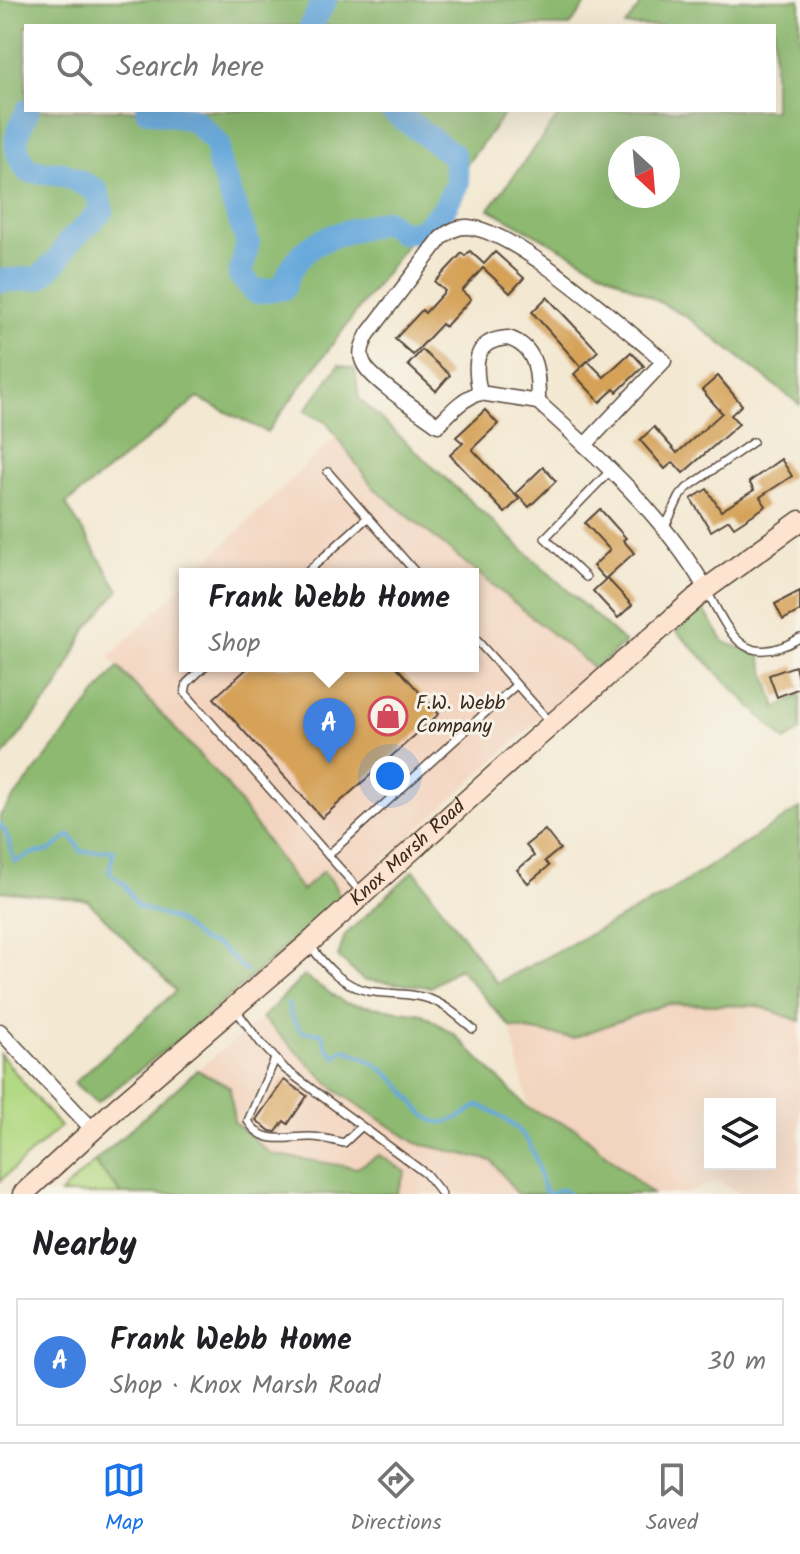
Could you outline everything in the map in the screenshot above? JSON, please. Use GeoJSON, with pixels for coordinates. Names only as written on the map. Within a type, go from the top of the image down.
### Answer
{"type":"FeatureCollection","features":[{"type":"Feature","properties":{"kind":"main road","name":"Knox Marsh Road"},"geometry":{"type":"LineString","coordinates":[[23,1194],[706,589],[800,521]]}},
{"type":"Feature","properties":{"kind":"street"},"geometry":{"type":"LineString","coordinates":[[585,445],[664,361],[540,262],[505,240],[469,227],[457,228],[441,238],[362,345],[361,355],[369,372],[438,425],[469,396],[480,393],[538,402],[611,470],[664,529],[706,589]]}},
{"type":"Feature","properties":{"kind":"street"},"geometry":{"type":"LineString","coordinates":[[480,393],[475,371],[481,350],[488,343],[508,338],[526,346],[532,354],[538,402]]}},
{"type":"Feature","properties":{"kind":"street"},"geometry":{"type":"LineString","coordinates":[[0,1031],[93,1130]]}},
{"type":"Feature","properties":{"kind":"lane"},"geometry":{"type":"LineString","coordinates":[[664,529],[687,488],[753,442]]}},
{"type":"Feature","properties":{"kind":"lane"},"geometry":{"type":"LineString","coordinates":[[586,577],[545,538],[611,470]]}},
{"type":"Feature","properties":{"kind":"lane"},"geometry":{"type":"LineString","coordinates":[[328,472],[412,568]]}},
{"type":"Feature","properties":{"kind":"lane"},"geometry":{"type":"LineString","coordinates":[[312,568],[368,517]]}},
{"type":"Feature","properties":{"kind":"lane"},"geometry":{"type":"LineString","coordinates":[[706,589],[730,630],[740,642],[754,651],[763,653],[776,650],[800,638]]}},
{"type":"Feature","properties":{"kind":"lane"},"geometry":{"type":"LineString","coordinates":[[479,643],[552,724]]}},
{"type":"Feature","properties":{"kind":"lane"},"geometry":{"type":"LineString","coordinates":[[199,672],[187,683],[185,693],[362,894]]}},
{"type":"Feature","properties":{"kind":"lane"},"geometry":{"type":"LineString","coordinates":[[328,855],[516,685]]}},
{"type":"Feature","properties":{"kind":"lane"},"geometry":{"type":"LineString","coordinates":[[309,943],[340,979],[354,987],[434,1000],[473,1029]]}},
{"type":"Feature","properties":{"kind":"lane"},"geometry":{"type":"LineString","coordinates":[[234,1008],[275,1059],[426,1174],[442,1194]]}},
{"type":"Feature","properties":{"kind":"lane"},"geometry":{"type":"LineString","coordinates":[[275,1059],[248,1121],[262,1136],[274,1140],[315,1137],[344,1143],[361,1127]]}},
{"type":"Feature","properties":{"kind":"shaded area"},"geometry":{"type":"Polygon","coordinates":[[[336,436],[373,487],[472,568],[200,568],[336,436]]]}},
{"type":"Feature","properties":{"kind":"shaded area"},"geometry":{"type":"Polygon","coordinates":[[[479,574],[595,669],[341,899],[332,881],[302,891],[227,785],[109,657],[179,589],[179,672],[479,672],[479,574]]]}},
{"type":"Feature","properties":{"kind":"shaded area"},"geometry":{"type":"Polygon","coordinates":[[[666,1004],[758,1006],[800,1021],[800,1194],[743,1194],[717,1181],[685,1194],[652,1194],[577,1129],[529,1109],[510,1027],[573,1038],[666,1004]]]}},
{"type":"Feature","properties":{"kind":"shaded area"},"geometry":{"type":"Polygon","coordinates":[[[262,1018],[337,1091],[416,1143],[492,1161],[517,1194],[396,1194],[406,1172],[357,1168],[271,1154],[234,1122],[230,1087],[197,1070],[262,1018]]]}},
{"type":"Feature","properties":{"kind":"green space"},"geometry":{"type":"Polygon","coordinates":[[[0,0],[589,0],[571,24],[24,24],[24,112],[506,112],[267,432],[198,398],[66,504],[119,590],[85,631],[58,687],[0,760],[0,0]]]}},
{"type":"Feature","properties":{"kind":"green space"},"geometry":{"type":"Polygon","coordinates":[[[644,0],[800,0],[800,405],[687,317],[489,209],[562,112],[776,112],[776,24],[626,24],[644,0]]]}},
{"type":"Feature","properties":{"kind":"green space"},"geometry":{"type":"Polygon","coordinates":[[[339,365],[355,369],[359,399],[625,643],[595,669],[479,574],[479,568],[472,568],[373,487],[327,423],[305,411],[339,365]]]}},
{"type":"Feature","properties":{"kind":"green space"},"geometry":{"type":"Polygon","coordinates":[[[702,607],[724,642],[760,655],[776,708],[800,695],[800,731],[785,741],[676,631],[702,607]]]}},
{"type":"Feature","properties":{"kind":"green space"},"geometry":{"type":"Polygon","coordinates":[[[118,667],[227,785],[302,891],[323,871],[341,899],[192,1029],[97,1103],[74,1083],[176,991],[87,900],[0,891],[0,815],[118,667]]]}},
{"type":"Feature","properties":{"kind":"green space"},"geometry":{"type":"Polygon","coordinates":[[[800,808],[800,1021],[758,1006],[666,1004],[573,1038],[510,1027],[459,968],[431,987],[363,980],[338,957],[345,935],[414,870],[497,983],[663,896],[800,808]]]}},
{"type":"Feature","properties":{"kind":"green space"},"geometry":{"type":"Polygon","coordinates":[[[304,976],[345,1003],[422,1014],[454,1034],[529,1109],[577,1129],[652,1194],[517,1194],[492,1161],[416,1143],[337,1091],[262,1018],[304,976]]]}},
{"type":"Feature","properties":{"kind":"green space"},"geometry":{"type":"Polygon","coordinates":[[[0,1054],[60,1127],[0,1181],[0,1054]]]}},
{"type":"Feature","properties":{"kind":"green space"},"geometry":{"type":"Polygon","coordinates":[[[197,1070],[230,1087],[234,1122],[271,1154],[357,1168],[379,1155],[406,1172],[396,1194],[122,1194],[94,1162],[197,1070]]]}},
{"type":"Feature","properties":{"kind":"green space"},"geometry":{"type":"Polygon","coordinates":[[[94,1162],[122,1194],[60,1194],[94,1162]]]}},
{"type":"Feature","properties":{"kind":"building"},"geometry":{"type":"Polygon","coordinates":[[[470,251],[484,264],[495,252],[524,278],[510,293],[483,268],[462,291],[471,299],[413,355],[395,339],[445,291],[435,282],[462,253],[465,256],[470,251]]]}},
{"type":"Feature","properties":{"kind":"building"},"geometry":{"type":"Polygon","coordinates":[[[547,297],[598,351],[581,367],[532,312],[547,297]]]}},
{"type":"Feature","properties":{"kind":"building"},"geometry":{"type":"Polygon","coordinates":[[[422,350],[450,375],[436,391],[408,365],[422,350]]]}},
{"type":"Feature","properties":{"kind":"building"},"geometry":{"type":"Polygon","coordinates":[[[631,352],[644,366],[617,392],[614,389],[600,402],[574,374],[588,361],[604,377],[631,352]]]}},
{"type":"Feature","properties":{"kind":"building"},"geometry":{"type":"Polygon","coordinates":[[[718,376],[742,405],[731,415],[739,424],[683,473],[673,462],[665,469],[640,440],[654,427],[677,453],[722,413],[702,390],[718,376]]]}},
{"type":"Feature","properties":{"kind":"building"},"geometry":{"type":"Polygon","coordinates":[[[485,410],[498,424],[472,449],[519,499],[505,513],[450,455],[463,443],[456,437],[485,410]]]}},
{"type":"Feature","properties":{"kind":"building"},"geometry":{"type":"Polygon","coordinates":[[[781,459],[792,476],[760,497],[766,506],[734,527],[729,520],[711,531],[691,499],[707,489],[721,511],[754,490],[749,482],[781,459]]]}},
{"type":"Feature","properties":{"kind":"building"},"geometry":{"type":"Polygon","coordinates":[[[543,467],[556,481],[529,507],[516,493],[543,467]]]}},
{"type":"Feature","properties":{"kind":"building"},"geometry":{"type":"Polygon","coordinates":[[[600,509],[626,538],[623,540],[634,553],[605,579],[593,566],[610,550],[585,523],[600,509]]]}},
{"type":"Feature","properties":{"kind":"building"},"geometry":{"type":"Polygon","coordinates":[[[607,578],[632,605],[618,618],[593,591],[607,578]]]}},
{"type":"Feature","properties":{"kind":"building"},"geometry":{"type":"Polygon","coordinates":[[[800,591],[800,611],[783,620],[775,604],[800,591]]]}},
{"type":"Feature","properties":{"kind":"building"},"geometry":{"type":"Polygon","coordinates":[[[795,666],[800,688],[777,697],[769,675],[795,666]]]}},
{"type":"Feature","properties":{"kind":"building"},"geometry":{"type":"Polygon","coordinates":[[[243,672],[401,672],[439,714],[322,818],[214,698],[243,672]]]}},
{"type":"Feature","properties":{"kind":"building"},"geometry":{"type":"Polygon","coordinates":[[[545,830],[560,849],[545,861],[549,866],[528,883],[517,870],[534,856],[526,845],[545,830]]]}},
{"type":"Feature","properties":{"kind":"building"},"geometry":{"type":"Polygon","coordinates":[[[284,1080],[307,1096],[288,1124],[284,1121],[276,1132],[270,1131],[256,1120],[284,1080]]]}},
{"type":"Feature","properties":{"kind":"waterway"},"geometry":{"type":"LineString","coordinates":[[312,24],[325,0]]}},
{"type":"Feature","properties":{"kind":"waterway"},"geometry":{"type":"LineString","coordinates":[[0,281],[39,278],[58,260],[68,243],[102,211],[96,190],[63,174],[28,171],[19,155],[16,141],[27,112]]}},
{"type":"Feature","properties":{"kind":"waterway"},"geometry":{"type":"LineString","coordinates":[[157,112],[193,119],[218,144],[218,161],[248,243],[240,275],[256,292],[284,288],[299,258],[323,240],[386,221],[400,232],[420,232],[444,209],[458,182],[453,155],[395,112]]}},
{"type":"Feature","properties":{"kind":"waterway"},"geometry":{"type":"LineString","coordinates":[[0,824],[15,862],[33,853],[49,851],[70,835],[82,852],[114,850],[109,872],[125,885],[137,906],[176,920],[202,941],[219,946],[247,972]]}},
{"type":"Feature","properties":{"kind":"waterway"},"geometry":{"type":"LineString","coordinates":[[288,1004],[292,1018],[302,1032],[322,1033],[326,1046],[336,1057],[343,1049],[379,1067],[432,1120],[449,1121],[479,1105],[508,1121],[528,1142],[547,1194]]}},
{"type":"Feature","properties":{"kind":"waterway"},"geometry":{"type":"LineString","coordinates":[[550,1194],[561,1189],[569,1194]]}},
{"type":"Feature","properties":{"kind":"place","name":"F.W. Webb Company"},"geometry":{"type":"Point","coordinates":[388,716]}},
{"type":"Feature","properties":{"kind":"place","name":"Frank Webb Home"},"geometry":{"type":"Point","coordinates":[329,764]}}]}
